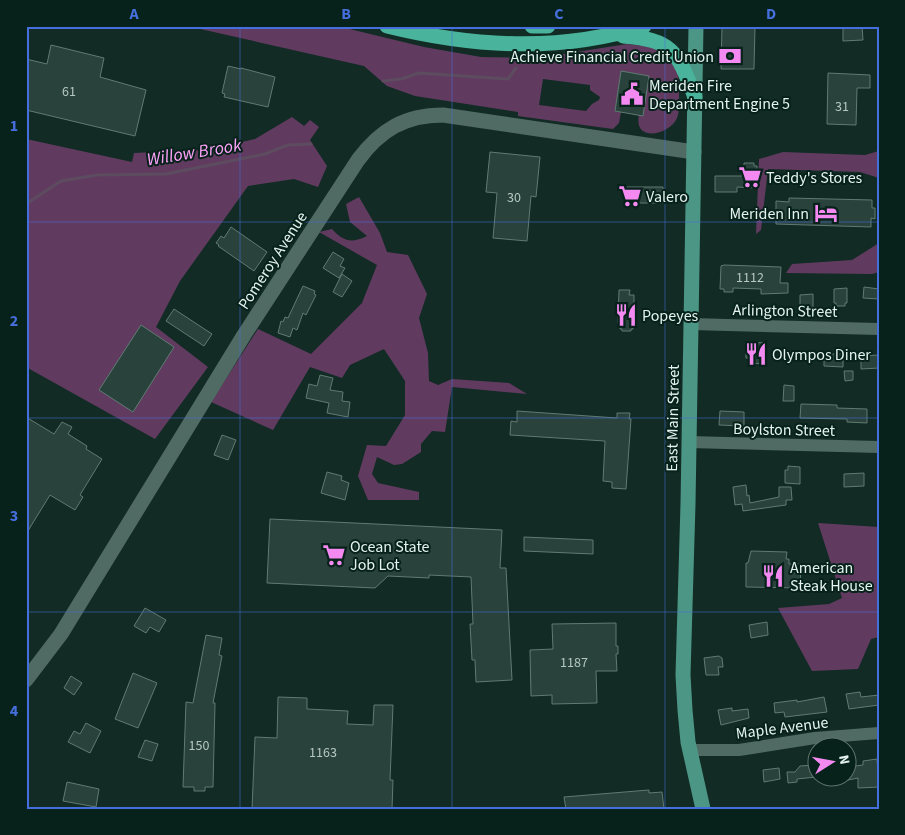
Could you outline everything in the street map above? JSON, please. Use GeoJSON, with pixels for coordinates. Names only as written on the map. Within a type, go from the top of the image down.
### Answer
{"type":"FeatureCollection","features":[{"type":"Feature","properties":{"kind":"highway"},"geometry":{"type":"LineString","coordinates":[[387,26],[430,36],[492,44],[552,43],[606,36],[644,26]]}},
{"type":"Feature","properties":{"kind":"highway"},"geometry":{"type":"LineString","coordinates":[[532,26],[548,26]]}},
{"type":"Feature","properties":{"kind":"highway"},"geometry":{"type":"LineString","coordinates":[[606,36],[647,39],[667,46],[679,60],[695,97]]}},
{"type":"Feature","properties":{"kind":"main road","name":"East Main Street"},"geometry":{"type":"LineString","coordinates":[[696,26],[684,675],[686,722],[703,809]]}},
{"type":"Feature","properties":{"kind":"main road","name":"Pomeroy Avenue"},"geometry":{"type":"LineString","coordinates":[[26,680],[61,634],[244,335],[358,160],[377,138],[401,122],[415,117],[443,115],[694,152]]}},
{"type":"Feature","properties":{"kind":"street","name":"Arlington Street"},"geometry":{"type":"LineString","coordinates":[[691,324],[879,329]]}},
{"type":"Feature","properties":{"kind":"street","name":"Boylston Street"},"geometry":{"type":"LineString","coordinates":[[689,442],[879,447]]}},
{"type":"Feature","properties":{"kind":"street","name":"Maple Avenue"},"geometry":{"type":"LineString","coordinates":[[690,750],[739,750],[816,738],[879,733]]}},
{"type":"Feature","properties":{"kind":"shaded area"},"geometry":{"type":"Polygon","coordinates":[[[187,26],[337,26],[424,47],[481,57],[538,58],[627,44],[661,48],[677,70],[679,112],[673,124],[667,129],[653,133],[641,130],[639,115],[643,115],[649,76],[621,71],[615,111],[621,112],[619,123],[613,129],[518,116],[518,112],[415,96],[387,86],[364,66],[187,26]],[[543,79],[539,105],[586,111],[600,97],[590,90],[590,85],[543,79]]]}},
{"type":"Feature","properties":{"kind":"shaded area"},"geometry":{"type":"Polygon","coordinates":[[[292,117],[304,126],[310,120],[319,127],[310,140],[327,166],[318,187],[294,179],[248,186],[180,281],[156,327],[208,367],[155,439],[26,367],[26,139],[132,162],[134,153],[202,151],[255,139],[292,117]]]}},
{"type":"Feature","properties":{"kind":"shaded area"},"geometry":{"type":"Polygon","coordinates":[[[879,151],[879,178],[860,172],[768,169],[761,230],[756,234],[759,159],[783,152],[865,155],[879,151]]]}},
{"type":"Feature","properties":{"kind":"shaded area"},"geometry":{"type":"Polygon","coordinates":[[[359,197],[380,233],[387,252],[408,255],[427,294],[419,318],[428,353],[429,381],[438,385],[452,379],[509,383],[527,394],[452,387],[445,432],[432,431],[421,444],[421,452],[402,464],[394,465],[377,457],[372,474],[378,483],[419,492],[419,500],[368,500],[358,476],[367,445],[386,446],[405,415],[405,381],[384,349],[350,365],[342,378],[310,367],[273,430],[211,402],[258,329],[311,354],[362,303],[377,265],[319,232],[332,229],[348,240],[356,240],[367,236],[350,222],[346,204],[359,197]]]}},
{"type":"Feature","properties":{"kind":"shaded area"},"geometry":{"type":"Polygon","coordinates":[[[879,243],[879,272],[872,274],[786,273],[792,264],[852,260],[879,243]]]}},
{"type":"Feature","properties":{"kind":"shaded area"},"geometry":{"type":"Polygon","coordinates":[[[818,523],[879,527],[879,637],[871,639],[858,669],[812,671],[778,608],[829,604],[842,598],[818,523]]]}},
{"type":"Feature","properties":{"kind":"building"},"geometry":{"type":"Polygon","coordinates":[[[722,26],[755,26],[754,69],[721,69],[722,26]]]}},
{"type":"Feature","properties":{"kind":"building"},"geometry":{"type":"Polygon","coordinates":[[[849,26],[862,26],[863,40],[843,41],[843,28],[850,28],[849,26]]]}},
{"type":"Feature","properties":{"kind":"building"},"geometry":{"type":"Polygon","coordinates":[[[51,45],[104,58],[100,77],[146,90],[135,136],[26,110],[26,59],[47,64],[51,45]]]}},
{"type":"Feature","properties":{"kind":"building"},"geometry":{"type":"Polygon","coordinates":[[[228,66],[275,77],[268,107],[224,97],[225,94],[222,93],[228,66]]]}},
{"type":"Feature","properties":{"kind":"building","name":"Meriden Fire Department Engine 5"},"geometry":{"type":"Polygon","coordinates":[[[621,71],[649,76],[643,116],[615,111],[621,71]]]}},
{"type":"Feature","properties":{"kind":"building"},"geometry":{"type":"Polygon","coordinates":[[[828,73],[870,75],[870,88],[857,88],[856,125],[827,124],[828,73]]]}},
{"type":"Feature","properties":{"kind":"building"},"geometry":{"type":"Polygon","coordinates":[[[490,152],[540,157],[536,197],[531,196],[527,241],[493,238],[497,193],[486,192],[490,152]]]}},
{"type":"Feature","properties":{"kind":"building"},"geometry":{"type":"Polygon","coordinates":[[[744,163],[754,163],[754,166],[757,166],[757,188],[737,187],[737,192],[715,192],[715,176],[742,176],[742,166],[744,166],[744,163]]]}},
{"type":"Feature","properties":{"kind":"building"},"geometry":{"type":"Polygon","coordinates":[[[627,187],[663,187],[663,203],[626,203],[627,187]]]}},
{"type":"Feature","properties":{"kind":"building","name":"Meriden Inn"},"geometry":{"type":"Polygon","coordinates":[[[789,198],[872,200],[872,208],[875,208],[875,219],[871,218],[871,227],[776,224],[776,201],[789,202],[789,198]]]}},
{"type":"Feature","properties":{"kind":"building"},"geometry":{"type":"Polygon","coordinates":[[[231,227],[267,252],[254,271],[216,243],[221,236],[224,238],[231,227]]]}},
{"type":"Feature","properties":{"kind":"building"},"geometry":{"type":"Polygon","coordinates":[[[333,252],[344,259],[340,266],[345,268],[339,278],[323,268],[333,252]]]}},
{"type":"Feature","properties":{"kind":"building"},"geometry":{"type":"Polygon","coordinates":[[[721,266],[781,267],[780,283],[788,283],[788,293],[761,294],[761,289],[733,288],[733,292],[724,292],[724,289],[720,289],[721,266]]]}},
{"type":"Feature","properties":{"kind":"building"},"geometry":{"type":"Polygon","coordinates":[[[342,274],[352,281],[342,297],[333,292],[342,274]]]}},
{"type":"Feature","properties":{"kind":"building"},"geometry":{"type":"Polygon","coordinates":[[[303,286],[315,291],[314,294],[316,295],[306,315],[303,313],[297,330],[293,328],[290,337],[278,333],[281,321],[283,322],[285,317],[288,318],[303,286]]]}},
{"type":"Feature","properties":{"kind":"building"},"geometry":{"type":"Polygon","coordinates":[[[864,287],[879,289],[879,299],[863,298],[864,287]]]}},
{"type":"Feature","properties":{"kind":"building"},"geometry":{"type":"Polygon","coordinates":[[[847,288],[847,303],[845,303],[845,306],[836,306],[836,303],[834,303],[834,289],[847,288]]]}},
{"type":"Feature","properties":{"kind":"building","name":"Popeyes"},"geometry":{"type":"Polygon","coordinates":[[[619,290],[630,290],[629,295],[634,295],[634,321],[631,331],[622,331],[620,323],[618,323],[619,290]]]}},
{"type":"Feature","properties":{"kind":"building"},"geometry":{"type":"Polygon","coordinates":[[[813,294],[813,311],[803,311],[803,306],[800,306],[800,295],[813,294]]]}},
{"type":"Feature","properties":{"kind":"building"},"geometry":{"type":"Polygon","coordinates":[[[174,309],[212,334],[204,346],[166,321],[174,309]]]}},
{"type":"Feature","properties":{"kind":"building"},"geometry":{"type":"Polygon","coordinates":[[[141,325],[174,347],[133,412],[99,390],[141,325]]]}},
{"type":"Feature","properties":{"kind":"building","name":"Olympos Diner"},"geometry":{"type":"Polygon","coordinates":[[[746,342],[766,343],[765,364],[751,363],[752,358],[746,358],[746,342]]]}},
{"type":"Feature","properties":{"kind":"building"},"geometry":{"type":"Polygon","coordinates":[[[824,354],[843,354],[843,367],[824,366],[824,354]]]}},
{"type":"Feature","properties":{"kind":"building"},"geometry":{"type":"Polygon","coordinates":[[[879,355],[879,368],[861,369],[861,356],[879,355]]]}},
{"type":"Feature","properties":{"kind":"building"},"geometry":{"type":"Polygon","coordinates":[[[844,371],[853,371],[853,380],[845,381],[844,371]]]}},
{"type":"Feature","properties":{"kind":"building"},"geometry":{"type":"Polygon","coordinates":[[[320,375],[333,378],[330,390],[343,392],[342,401],[350,402],[348,417],[327,413],[329,403],[306,398],[309,384],[317,386],[320,375]]]}},
{"type":"Feature","properties":{"kind":"building"},"geometry":{"type":"Polygon","coordinates":[[[784,385],[794,386],[794,401],[783,401],[784,385]]]}},
{"type":"Feature","properties":{"kind":"building"},"geometry":{"type":"Polygon","coordinates":[[[801,404],[837,405],[837,408],[867,409],[867,423],[847,422],[847,419],[800,418],[801,404]]]}},
{"type":"Feature","properties":{"kind":"building"},"geometry":{"type":"Polygon","coordinates":[[[517,411],[617,418],[617,413],[630,413],[626,489],[612,488],[612,482],[603,481],[605,441],[510,435],[511,421],[517,422],[517,411]]]}},
{"type":"Feature","properties":{"kind":"building"},"geometry":{"type":"Polygon","coordinates":[[[720,411],[744,412],[744,426],[719,425],[720,411]]]}},
{"type":"Feature","properties":{"kind":"building"},"geometry":{"type":"Polygon","coordinates":[[[26,417],[54,434],[62,422],[72,427],[68,434],[87,446],[86,449],[102,459],[80,495],[83,497],[75,510],[50,495],[26,534],[26,417]]]}},
{"type":"Feature","properties":{"kind":"building"},"geometry":{"type":"Polygon","coordinates":[[[222,435],[236,440],[228,460],[214,455],[222,435]]]}},
{"type":"Feature","properties":{"kind":"building"},"geometry":{"type":"Polygon","coordinates":[[[788,466],[800,467],[800,484],[785,483],[785,470],[788,470],[788,466]]]}},
{"type":"Feature","properties":{"kind":"building"},"geometry":{"type":"Polygon","coordinates":[[[327,472],[342,476],[341,480],[349,483],[345,500],[321,493],[327,472]]]}},
{"type":"Feature","properties":{"kind":"building"},"geometry":{"type":"Polygon","coordinates":[[[864,473],[864,486],[844,487],[844,474],[864,473]]]}},
{"type":"Feature","properties":{"kind":"building"},"geometry":{"type":"Polygon","coordinates":[[[746,485],[750,503],[779,497],[779,487],[791,487],[792,500],[786,500],[786,505],[743,511],[742,504],[735,505],[733,487],[746,485]]]}},
{"type":"Feature","properties":{"kind":"building"},"geometry":{"type":"Polygon","coordinates":[[[270,519],[502,530],[500,568],[506,568],[512,680],[476,682],[475,660],[472,660],[470,624],[473,624],[471,577],[429,575],[429,578],[388,576],[375,588],[267,583],[270,519]]]}},
{"type":"Feature","properties":{"kind":"building"},"geometry":{"type":"Polygon","coordinates":[[[524,537],[593,540],[593,554],[524,551],[524,537]]]}},
{"type":"Feature","properties":{"kind":"building","name":"American Steak House"},"geometry":{"type":"Polygon","coordinates":[[[751,551],[787,552],[786,559],[789,559],[789,564],[801,564],[800,588],[746,587],[746,563],[748,563],[751,551]]]}},
{"type":"Feature","properties":{"kind":"building"},"geometry":{"type":"Polygon","coordinates":[[[145,608],[166,620],[159,632],[150,627],[146,633],[134,626],[145,608]]]}},
{"type":"Feature","properties":{"kind":"building"},"geometry":{"type":"Polygon","coordinates":[[[767,622],[768,635],[751,638],[749,625],[767,622]]]}},
{"type":"Feature","properties":{"kind":"building"},"geometry":{"type":"Polygon","coordinates":[[[616,623],[616,646],[618,646],[618,654],[616,654],[617,671],[596,671],[597,703],[552,704],[552,695],[531,696],[530,650],[553,649],[552,624],[616,623]]]}},
{"type":"Feature","properties":{"kind":"building"},"geometry":{"type":"Polygon","coordinates":[[[206,635],[222,638],[219,655],[222,656],[213,703],[215,703],[213,787],[205,787],[205,791],[194,791],[194,787],[183,787],[186,702],[193,703],[206,635]]]}},
{"type":"Feature","properties":{"kind":"building"},"geometry":{"type":"Polygon","coordinates":[[[719,656],[722,658],[723,667],[718,667],[719,675],[706,675],[704,658],[719,656]]]}},
{"type":"Feature","properties":{"kind":"building"},"geometry":{"type":"Polygon","coordinates":[[[133,673],[157,683],[138,728],[115,719],[133,673]]]}},
{"type":"Feature","properties":{"kind":"building"},"geometry":{"type":"Polygon","coordinates":[[[71,676],[82,683],[74,695],[64,688],[71,676]]]}},
{"type":"Feature","properties":{"kind":"building"},"geometry":{"type":"Polygon","coordinates":[[[860,692],[861,697],[879,695],[879,705],[849,709],[846,694],[860,692]]]}},
{"type":"Feature","properties":{"kind":"building"},"geometry":{"type":"Polygon","coordinates":[[[278,697],[307,698],[307,709],[348,711],[347,724],[373,725],[374,705],[393,705],[390,780],[393,780],[392,809],[252,809],[255,737],[277,738],[278,697]]]}},
{"type":"Feature","properties":{"kind":"building"},"geometry":{"type":"Polygon","coordinates":[[[824,697],[827,712],[785,717],[784,712],[775,713],[774,703],[797,700],[797,702],[824,697]]]}},
{"type":"Feature","properties":{"kind":"building"},"geometry":{"type":"Polygon","coordinates":[[[732,708],[732,711],[748,709],[749,718],[721,725],[718,710],[732,708]]]}},
{"type":"Feature","properties":{"kind":"building"},"geometry":{"type":"Polygon","coordinates":[[[86,723],[101,731],[90,753],[68,742],[74,731],[80,734],[86,723]]]}},
{"type":"Feature","properties":{"kind":"building"},"geometry":{"type":"Polygon","coordinates":[[[145,740],[158,744],[152,761],[138,757],[145,740]]]}},
{"type":"Feature","properties":{"kind":"building"},"geometry":{"type":"Polygon","coordinates":[[[877,759],[879,787],[858,788],[858,766],[863,765],[863,761],[877,759]]]}},
{"type":"Feature","properties":{"kind":"building"},"geometry":{"type":"Polygon","coordinates":[[[808,765],[808,778],[797,779],[797,782],[788,783],[787,772],[795,772],[800,766],[808,765]]]}},
{"type":"Feature","properties":{"kind":"building"},"geometry":{"type":"Polygon","coordinates":[[[779,768],[780,779],[764,782],[763,770],[779,768]]]}},
{"type":"Feature","properties":{"kind":"building"},"geometry":{"type":"Polygon","coordinates":[[[67,782],[99,789],[96,807],[63,801],[67,782]]]}},
{"type":"Feature","properties":{"kind":"building"},"geometry":{"type":"Polygon","coordinates":[[[649,790],[649,793],[662,792],[664,809],[566,809],[564,797],[649,790]]]}},
{"type":"Feature","properties":{"kind":"waterway","name":"Willow Brook"},"geometry":{"type":"LineString","coordinates":[[383,81],[401,79],[419,73],[508,79],[516,68]]}},
{"type":"Feature","properties":{"kind":"waterway","name":"Willow Brook"},"geometry":{"type":"LineString","coordinates":[[26,204],[61,181],[97,175],[166,174],[265,154],[288,145],[311,144]]}},
{"type":"Feature","properties":{"kind":"place","name":"Achieve Financial Credit Union"},"geometry":{"type":"Point","coordinates":[730,56]}},
{"type":"Feature","properties":{"kind":"place","name":"Meriden Fire Department Engine 5"},"geometry":{"type":"Point","coordinates":[632,94]}},
{"type":"Feature","properties":{"kind":"place","name":"Teddy's Stores"},"geometry":{"type":"Point","coordinates":[750,177]}},
{"type":"Feature","properties":{"kind":"place","name":"Valero"},"geometry":{"type":"Point","coordinates":[630,196]}},
{"type":"Feature","properties":{"kind":"place","name":"Meriden Inn"},"geometry":{"type":"Point","coordinates":[826,213]}},
{"type":"Feature","properties":{"kind":"place","name":"Popeyes"},"geometry":{"type":"Point","coordinates":[626,315]}},
{"type":"Feature","properties":{"kind":"place","name":"Olympos Diner"},"geometry":{"type":"Point","coordinates":[756,354]}},
{"type":"Feature","properties":{"kind":"place","name":"Ocean State Job Lot"},"geometry":{"type":"Point","coordinates":[334,555]}},
{"type":"Feature","properties":{"kind":"place","name":"American Steak House"},"geometry":{"type":"Point","coordinates":[773,576]}}]}
